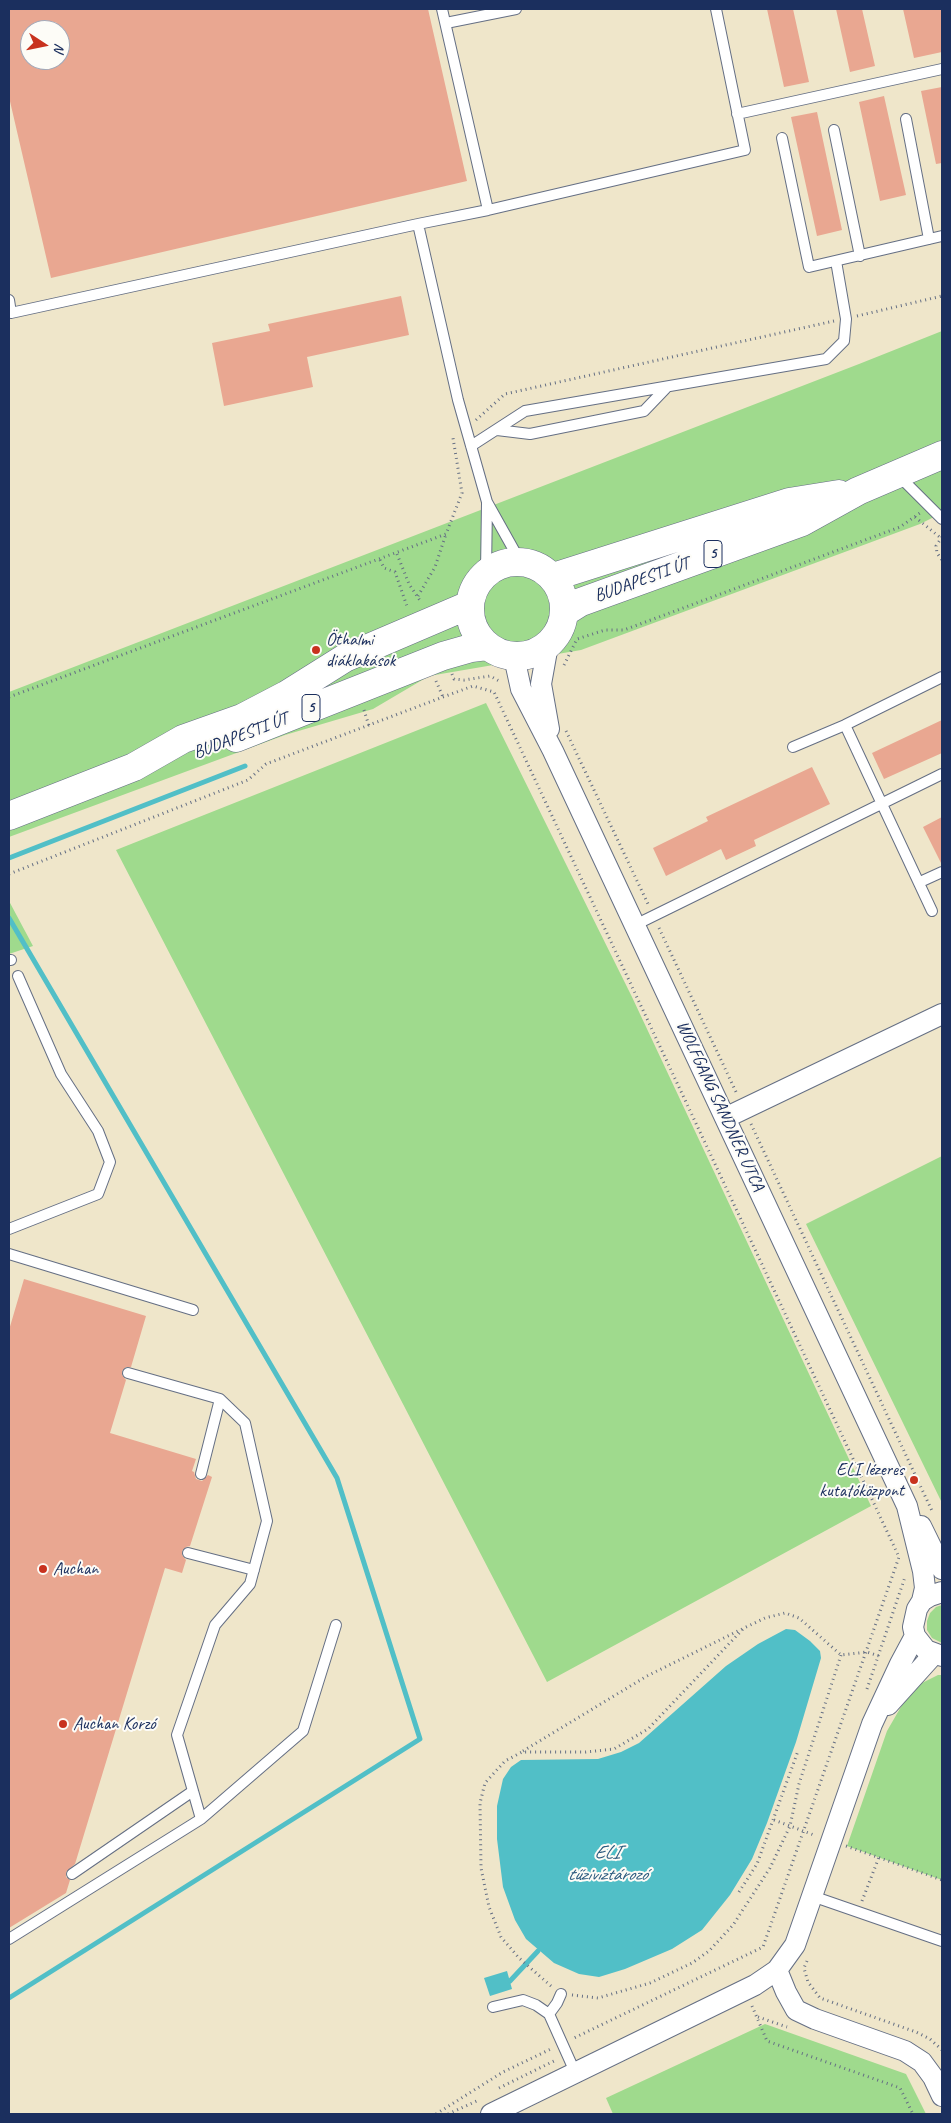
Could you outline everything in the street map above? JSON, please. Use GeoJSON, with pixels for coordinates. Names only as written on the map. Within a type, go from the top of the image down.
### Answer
{"type":"FeatureCollection","features":[{"type":"Feature","properties":{"kind":"main road","name":"BUDAPESTI ÚT"},"geometry":{"type":"LineString","coordinates":[[565,612],[580,602],[802,522],[858,491],[942,455]]}},
{"type":"Feature","properties":{"kind":"main road","name":"BUDAPESTI ÚT"},"geometry":{"type":"LineString","coordinates":[[553,577],[789,502],[858,491]]}},
{"type":"Feature","properties":{"kind":"main road"},"geometry":{"type":"LineString","coordinates":[[520,561],[538,566],[553,577],[562,594],[565,612],[560,630],[548,645],[532,654],[514,656],[499,653],[487,646],[473,628],[469,606],[474,587],[486,572],[502,563],[520,561]]}},
{"type":"Feature","properties":{"kind":"main road","name":"BUDAPESTI ÚT"},"geometry":{"type":"LineString","coordinates":[[9,816],[134,767],[183,739],[242,718],[345,658],[419,618],[469,606]]}},
{"type":"Feature","properties":{"kind":"main road","name":"BUDAPESTI ÚT"},"geometry":{"type":"LineString","coordinates":[[134,767],[186,758],[439,667],[471,648],[487,646]]}},
{"type":"Feature","properties":{"kind":"street","name":"WOLFGANG SANDNER UTCA"},"geometry":{"type":"LineString","coordinates":[[548,645],[541,684],[552,750]]}},
{"type":"Feature","properties":{"kind":"street","name":"WOLFGANG SANDNER UTCA"},"geometry":{"type":"LineString","coordinates":[[514,656],[521,689],[635,925],[907,1506]]}},
{"type":"Feature","properties":{"kind":"street"},"geometry":{"type":"LineString","coordinates":[[726,1118],[942,1014]]}},
{"type":"Feature","properties":{"kind":"street"},"geometry":{"type":"LineString","coordinates":[[907,1506],[922,1528],[942,1569]]}},
{"type":"Feature","properties":{"kind":"street"},"geometry":{"type":"LineString","coordinates":[[486,2106],[519,2099],[571,2063],[755,1985],[778,1970],[795,1945],[872,1724],[915,1636],[914,1618],[922,1601],[925,1588],[923,1571],[907,1506]]}},
{"type":"Feature","properties":{"kind":"street"},"geometry":{"type":"LineString","coordinates":[[922,1601],[942,1592]]}},
{"type":"Feature","properties":{"kind":"street"},"geometry":{"type":"LineString","coordinates":[[872,1724],[938,1655],[926,1650],[915,1636]]}},
{"type":"Feature","properties":{"kind":"street"},"geometry":{"type":"LineString","coordinates":[[778,1970],[786,1992],[796,2010],[815,2019],[905,2051],[938,2073],[942,2096]]}},
{"type":"Feature","properties":{"kind":"lane"},"geometry":{"type":"LineString","coordinates":[[442,9],[488,210]]}},
{"type":"Feature","properties":{"kind":"lane"},"geometry":{"type":"LineString","coordinates":[[446,23],[516,9]]}},
{"type":"Feature","properties":{"kind":"lane"},"geometry":{"type":"LineString","coordinates":[[9,300],[10,313],[488,210],[745,150],[716,9]]}},
{"type":"Feature","properties":{"kind":"lane"},"geometry":{"type":"LineString","coordinates":[[737,114],[942,69]]}},
{"type":"Feature","properties":{"kind":"lane"},"geometry":{"type":"LineString","coordinates":[[906,119],[929,239]]}},
{"type":"Feature","properties":{"kind":"lane"},"geometry":{"type":"LineString","coordinates":[[834,130],[860,256]]}},
{"type":"Feature","properties":{"kind":"lane"},"geometry":{"type":"LineString","coordinates":[[782,138],[809,267],[942,236]]}},
{"type":"Feature","properties":{"kind":"lane"},"geometry":{"type":"LineString","coordinates":[[418,224],[470,446],[487,502],[520,561]]}},
{"type":"Feature","properties":{"kind":"lane"},"geometry":{"type":"LineString","coordinates":[[470,446],[525,412],[580,400],[668,387],[826,359],[844,341],[846,319],[836,261]]}},
{"type":"Feature","properties":{"kind":"lane"},"geometry":{"type":"LineString","coordinates":[[497,430],[530,434],[644,411],[668,387]]}},
{"type":"Feature","properties":{"kind":"lane"},"geometry":{"type":"LineString","coordinates":[[898,474],[942,519]]}},
{"type":"Feature","properties":{"kind":"lane"},"geometry":{"type":"LineString","coordinates":[[486,572],[487,502]]}},
{"type":"Feature","properties":{"kind":"lane"},"geometry":{"type":"LineString","coordinates":[[793,747],[845,725],[942,677]]}},
{"type":"Feature","properties":{"kind":"lane"},"geometry":{"type":"LineString","coordinates":[[845,725],[932,911]]}},
{"type":"Feature","properties":{"kind":"lane"},"geometry":{"type":"LineString","coordinates":[[635,925],[942,774]]}},
{"type":"Feature","properties":{"kind":"lane"},"geometry":{"type":"LineString","coordinates":[[920,882],[942,872]]}},
{"type":"Feature","properties":{"kind":"lane"},"geometry":{"type":"LineString","coordinates":[[9,1229],[98,1194],[110,1162],[98,1131],[61,1074],[18,976]]}},
{"type":"Feature","properties":{"kind":"lane"},"geometry":{"type":"LineString","coordinates":[[9,1254],[193,1310]]}},
{"type":"Feature","properties":{"kind":"lane"},"geometry":{"type":"LineString","coordinates":[[128,1373],[220,1399],[245,1424],[267,1521],[250,1584],[215,1624],[177,1735],[201,1819]]}},
{"type":"Feature","properties":{"kind":"lane"},"geometry":{"type":"LineString","coordinates":[[201,1474],[220,1399]]}},
{"type":"Feature","properties":{"kind":"lane"},"geometry":{"type":"LineString","coordinates":[[188,1553],[254,1570]]}},
{"type":"Feature","properties":{"kind":"lane"},"geometry":{"type":"LineString","coordinates":[[9,1940],[201,1819],[303,1731],[336,1625]]}},
{"type":"Feature","properties":{"kind":"lane"},"geometry":{"type":"LineString","coordinates":[[72,1874],[193,1791]]}},
{"type":"Feature","properties":{"kind":"lane"},"geometry":{"type":"LineString","coordinates":[[812,1896],[942,1941]]}},
{"type":"Feature","properties":{"kind":"lane"},"geometry":{"type":"LineString","coordinates":[[549,2014],[558,2003],[560,1994]]}},
{"type":"Feature","properties":{"kind":"lane"},"geometry":{"type":"LineString","coordinates":[[493,2007],[523,2000],[536,2005],[549,2014],[571,2063]]}},
{"type":"Feature","properties":{"kind":"path"},"geometry":{"type":"LineString","coordinates":[[561,669],[577,639],[605,630],[624,630],[900,527],[930,507]]}},
{"type":"Feature","properties":{"kind":"path"},"geometry":{"type":"LineString","coordinates":[[914,517],[942,538],[936,546],[937,553],[942,560]]}},
{"type":"Feature","properties":{"kind":"path"},"geometry":{"type":"LineString","coordinates":[[419,618],[418,596],[435,567],[446,534]]}},
{"type":"Feature","properties":{"kind":"path"},"geometry":{"type":"LineString","coordinates":[[9,697],[397,554],[409,584],[418,596]]}},
{"type":"Feature","properties":{"kind":"path"},"geometry":{"type":"LineString","coordinates":[[380,560],[384,568],[395,572],[419,618]]}},
{"type":"Feature","properties":{"kind":"path"},"geometry":{"type":"LineString","coordinates":[[439,667],[454,679],[464,680],[490,676],[502,682],[505,688]]}},
{"type":"Feature","properties":{"kind":"path"},"geometry":{"type":"LineString","coordinates":[[439,667],[443,697]]}},
{"type":"Feature","properties":{"kind":"path"},"geometry":{"type":"LineString","coordinates":[[9,874],[248,780],[266,764],[443,697],[473,686],[494,692],[899,1557],[763,1947],[503,2072],[436,2114]]}},
{"type":"Feature","properties":{"kind":"path"},"geometry":{"type":"LineString","coordinates":[[364,710],[369,726]]}},
{"type":"Feature","properties":{"kind":"path"},"geometry":{"type":"LineString","coordinates":[[866,1692],[907,1569]]}},
{"type":"Feature","properties":{"kind":"path"},"geometry":{"type":"LineString","coordinates":[[841,1655],[799,1784],[790,1826],[770,1868],[733,1925],[709,1951],[692,1963],[650,1983],[598,1998],[560,1994],[519,1958],[501,1937],[489,1907],[481,1868],[480,1802],[485,1783],[505,1761],[647,1676],[765,1618],[785,1613],[804,1622],[841,1655],[867,1652],[878,1656]]}},
{"type":"Feature","properties":{"kind":"path"},"geometry":{"type":"LineString","coordinates":[[522,1752],[586,1752],[614,1749],[648,1729],[744,1628]]}},
{"type":"Feature","properties":{"kind":"path"},"geometry":{"type":"LineString","coordinates":[[739,1892],[757,1864],[798,1751]]}},
{"type":"Feature","properties":{"kind":"path"},"geometry":{"type":"LineString","coordinates":[[774,1820],[942,1880]]}},
{"type":"Feature","properties":{"kind":"path"},"geometry":{"type":"LineString","coordinates":[[858,1912],[878,1857]]}},
{"type":"Feature","properties":{"kind":"path"},"geometry":{"type":"LineString","coordinates":[[807,1960],[804,1968],[808,1982],[820,1998],[916,2032],[930,2039],[942,2050]]}},
{"type":"Feature","properties":{"kind":"path"},"geometry":{"type":"LineString","coordinates":[[795,2030],[757,2017],[767,2041],[900,2088],[913,2114]]}},
{"type":"Feature","properties":{"kind":"path"},"geometry":{"type":"LineString","coordinates":[[498,2089],[571,2063]]}},
{"type":"Feature","properties":{"kind":"path"},"geometry":{"type":"LineString","coordinates":[[448,2114],[486,2106]]}},
{"type":"Feature","properties":{"kind":"green space"},"geometry":{"type":"Polygon","coordinates":[[[942,331],[942,513],[920,524],[581,650],[429,676],[373,709],[285,735],[9,837],[9,692],[942,331]]]}},
{"type":"Feature","properties":{"kind":"green space"},"geometry":{"type":"Polygon","coordinates":[[[486,703],[632,997],[871,1506],[547,1682],[116,850],[486,703]]]}},
{"type":"Feature","properties":{"kind":"green space"},"geometry":{"type":"Polygon","coordinates":[[[9,901],[33,946],[9,954],[9,901]]]}},
{"type":"Feature","properties":{"kind":"green space"},"geometry":{"type":"Polygon","coordinates":[[[942,1156],[942,1503],[806,1224],[942,1156]]]}},
{"type":"Feature","properties":{"kind":"green space"},"geometry":{"type":"Polygon","coordinates":[[[942,1605],[942,1643],[932,1638],[927,1630],[927,1621],[930,1613],[936,1607],[942,1605]]]}},
{"type":"Feature","properties":{"kind":"green space"},"geometry":{"type":"Polygon","coordinates":[[[942,1675],[942,1880],[847,1846],[887,1731],[902,1705],[922,1683],[942,1675]]]}},
{"type":"Feature","properties":{"kind":"green space"},"geometry":{"type":"Polygon","coordinates":[[[765,2024],[906,2074],[926,2114],[613,2114],[606,2098],[765,2024]]]}},
{"type":"Feature","properties":{"kind":"water","name":"ELI tűzivíztározó"},"geometry":{"type":"Polygon","coordinates":[[[786,1629],[795,1630],[810,1641],[820,1651],[821,1658],[796,1742],[767,1823],[752,1859],[730,1895],[702,1930],[672,1949],[625,1969],[599,1977],[579,1974],[554,1963],[526,1939],[515,1920],[503,1887],[497,1839],[497,1806],[503,1779],[511,1767],[521,1760],[598,1759],[621,1752],[639,1743],[726,1666],[758,1644],[786,1629]]]}},
{"type":"Feature","properties":{"kind":"water"},"geometry":{"type":"Polygon","coordinates":[[[507,1971],[512,1989],[490,1996],[484,1978],[507,1971]]]}},
{"type":"Feature","properties":{"kind":"building"},"geometry":{"type":"Polygon","coordinates":[[[9,9],[428,9],[467,181],[51,278],[9,97],[9,9]]]}},
{"type":"Feature","properties":{"kind":"building"},"geometry":{"type":"Polygon","coordinates":[[[767,9],[793,9],[809,82],[784,87],[767,9]]]}},
{"type":"Feature","properties":{"kind":"building"},"geometry":{"type":"Polygon","coordinates":[[[836,9],[862,9],[875,66],[850,72],[836,9]]]}},
{"type":"Feature","properties":{"kind":"building"},"geometry":{"type":"Polygon","coordinates":[[[903,9],[942,9],[942,52],[914,58],[903,9]]]}},
{"type":"Feature","properties":{"kind":"building"},"geometry":{"type":"Polygon","coordinates":[[[942,87],[942,163],[936,164],[921,91],[942,87]]]}},
{"type":"Feature","properties":{"kind":"building"},"geometry":{"type":"Polygon","coordinates":[[[884,96],[906,195],[880,201],[859,102],[884,96]]]}},
{"type":"Feature","properties":{"kind":"building"},"geometry":{"type":"Polygon","coordinates":[[[817,112],[842,230],[817,236],[791,117],[817,112]]]}},
{"type":"Feature","properties":{"kind":"building"},"geometry":{"type":"Polygon","coordinates":[[[401,296],[409,335],[307,357],[313,387],[224,406],[212,343],[270,331],[268,324],[401,296]]]}},
{"type":"Feature","properties":{"kind":"building"},"geometry":{"type":"Polygon","coordinates":[[[942,720],[942,753],[884,779],[872,753],[942,720]]]}},
{"type":"Feature","properties":{"kind":"building"},"geometry":{"type":"Polygon","coordinates":[[[812,767],[830,804],[754,840],[756,846],[726,860],[721,849],[666,876],[653,848],[708,821],[706,817],[812,767]]]}},
{"type":"Feature","properties":{"kind":"building"},"geometry":{"type":"Polygon","coordinates":[[[942,817],[942,865],[923,827],[942,817]]]}},
{"type":"Feature","properties":{"kind":"building","name":"Auchan Korzó"},"geometry":{"type":"Polygon","coordinates":[[[24,1279],[146,1316],[131,1367],[126,1367],[122,1371],[122,1375],[126,1380],[110,1433],[196,1459],[192,1471],[196,1479],[202,1481],[208,1475],[212,1477],[190,1546],[182,1551],[182,1555],[186,1560],[182,1573],[165,1568],[75,1864],[66,1872],[66,1877],[70,1880],[66,1893],[9,1928],[9,1330],[24,1279]]]}},
{"type":"Feature","properties":{"kind":"waterway"},"geometry":{"type":"LineString","coordinates":[[9,858],[245,766]]}},
{"type":"Feature","properties":{"kind":"waterway"},"geometry":{"type":"LineString","coordinates":[[9,918],[337,1478],[420,1739],[9,1998]]}},
{"type":"Feature","properties":{"kind":"waterway"},"geometry":{"type":"LineString","coordinates":[[510,1981],[538,1951]]}},
{"type":"Feature","properties":{"kind":"place","name":"Öthalmi diáklakások"},"geometry":{"type":"Point","coordinates":[316,650]}},
{"type":"Feature","properties":{"kind":"place","name":"ELI lézeres kutatóközpont"},"geometry":{"type":"Point","coordinates":[914,1480]}},
{"type":"Feature","properties":{"kind":"place","name":"Auchan"},"geometry":{"type":"Point","coordinates":[43,1569]}},
{"type":"Feature","properties":{"kind":"place","name":"Auchan Korzó"},"geometry":{"type":"Point","coordinates":[63,1724]}}]}
